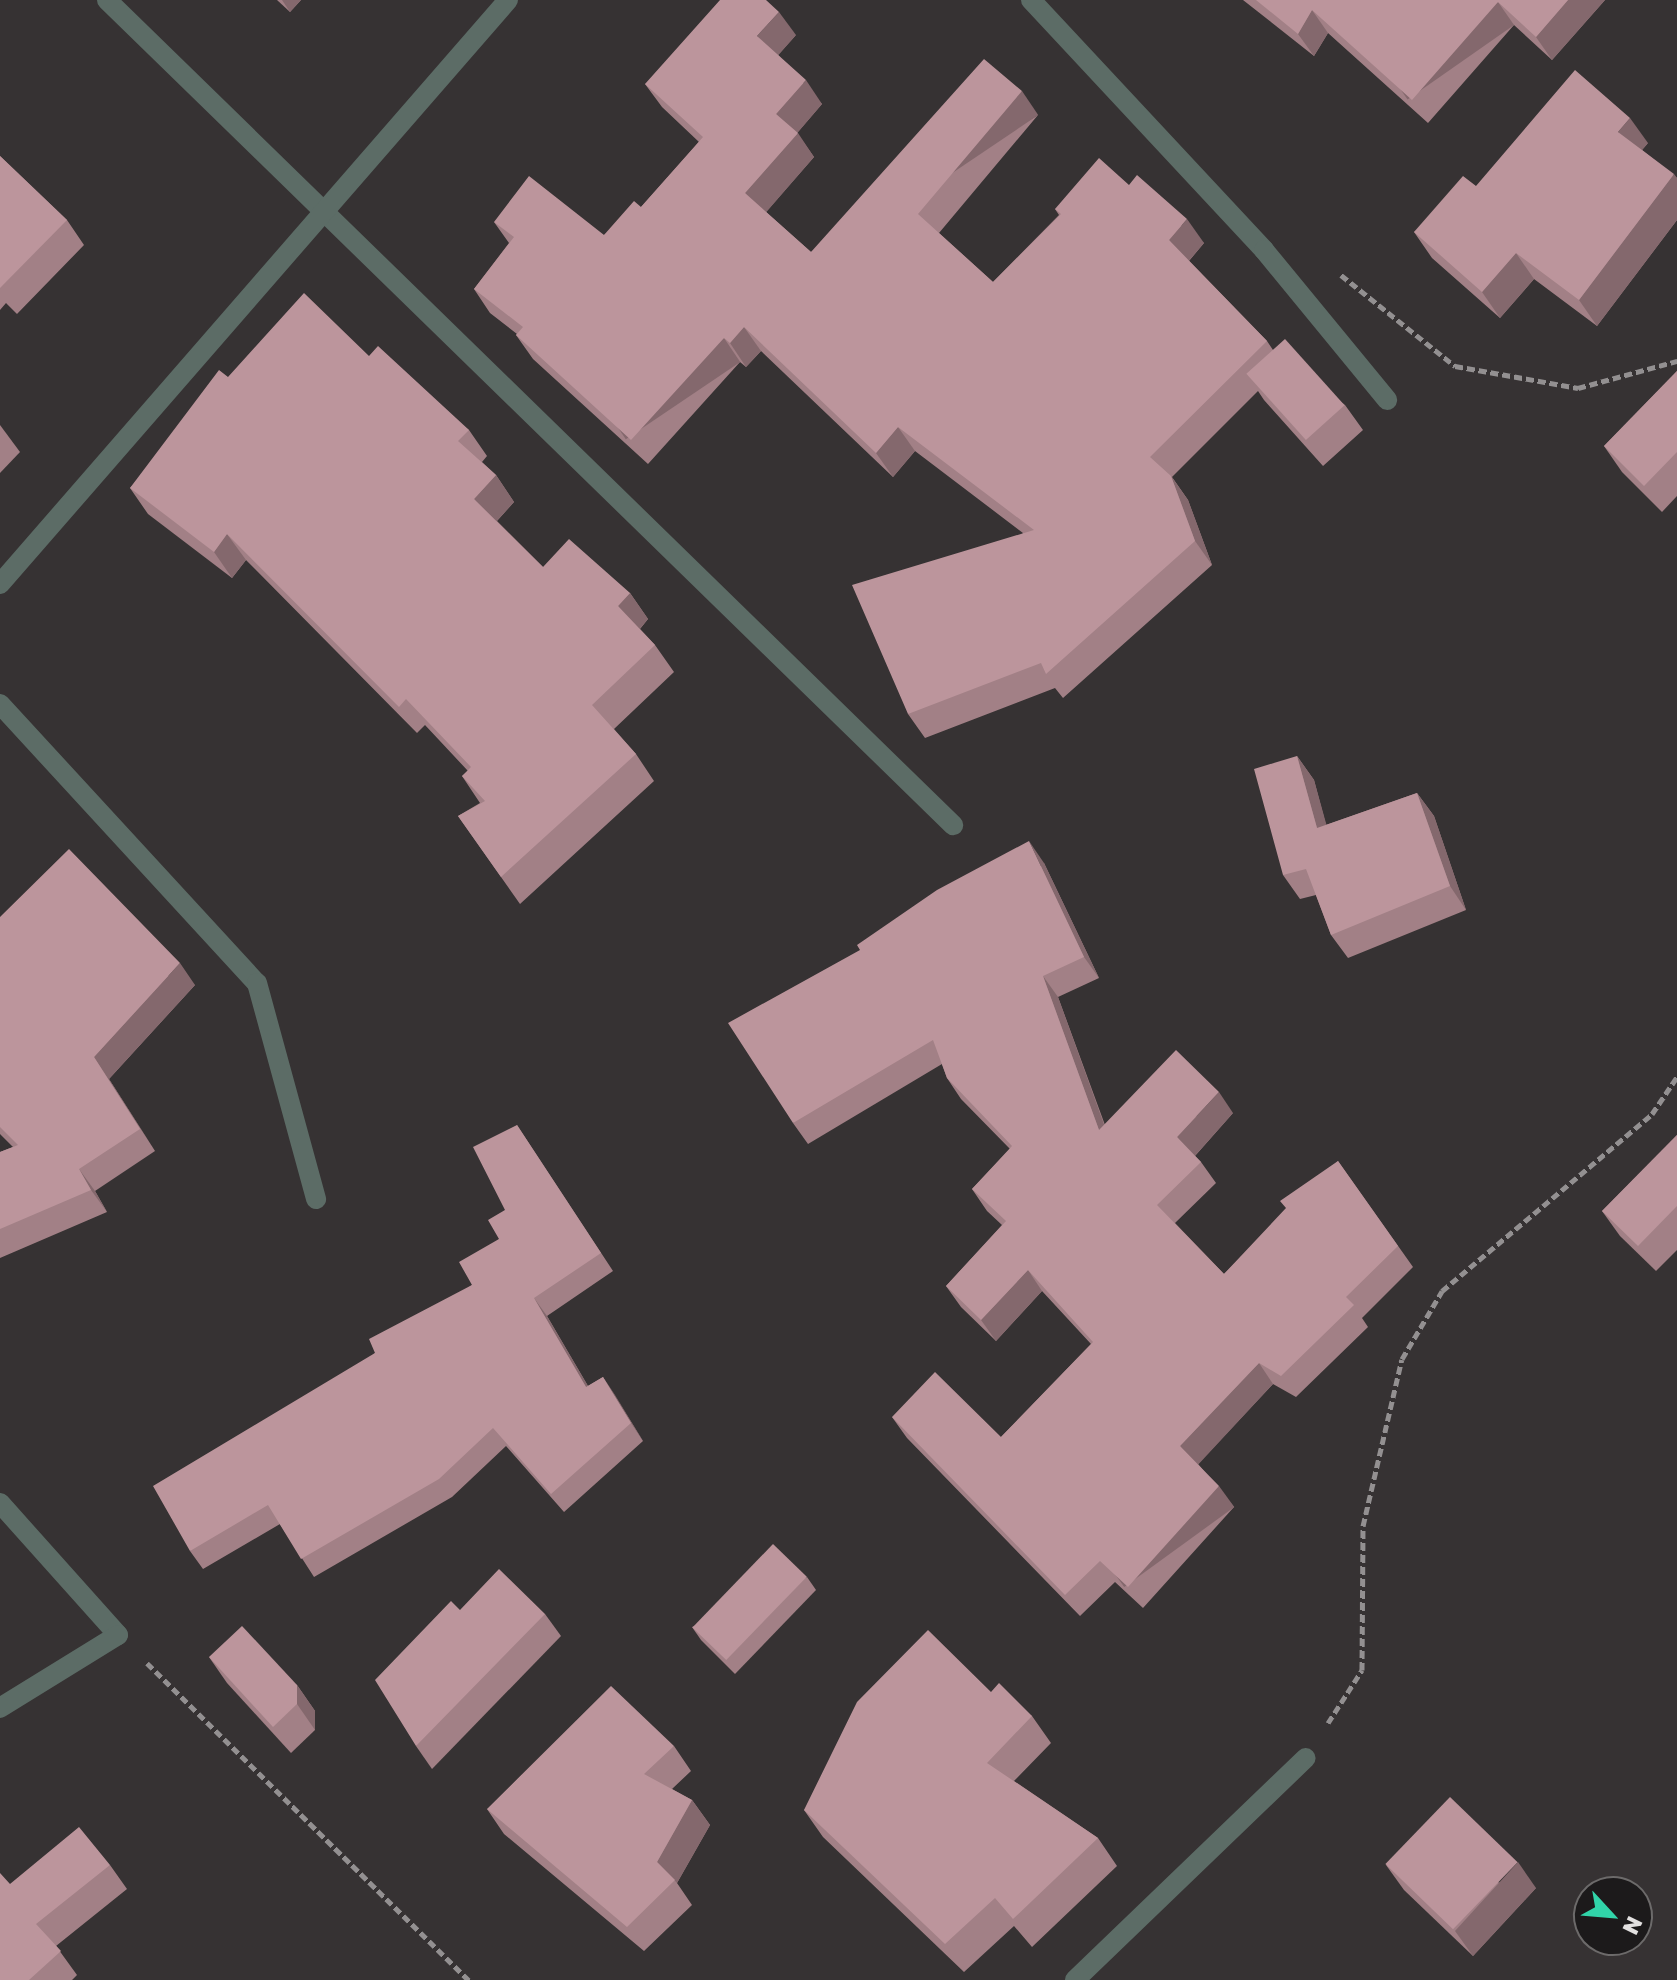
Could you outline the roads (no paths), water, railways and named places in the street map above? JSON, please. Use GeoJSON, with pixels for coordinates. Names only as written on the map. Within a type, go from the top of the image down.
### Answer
{"type":"FeatureCollection","features":[{"type":"Feature","properties":{"kind":"street"},"geometry":{"type":"LineString","coordinates":[[107,0],[953,825]]}},
{"type":"Feature","properties":{"kind":"street"},"geometry":{"type":"LineString","coordinates":[[0,584],[508,0]]}},
{"type":"Feature","properties":{"kind":"street"},"geometry":{"type":"LineString","coordinates":[[1031,0],[1264,250],[1387,400]]}},
{"type":"Feature","properties":{"kind":"street"},"geometry":{"type":"LineString","coordinates":[[0,704],[257,983],[316,1199]]}},
{"type":"Feature","properties":{"kind":"street"},"geometry":{"type":"LineString","coordinates":[[0,1503],[118,1635],[0,1708]]}},
{"type":"Feature","properties":{"kind":"street"},"geometry":{"type":"LineString","coordinates":[[1075,1980],[1306,1758]]}}]}
